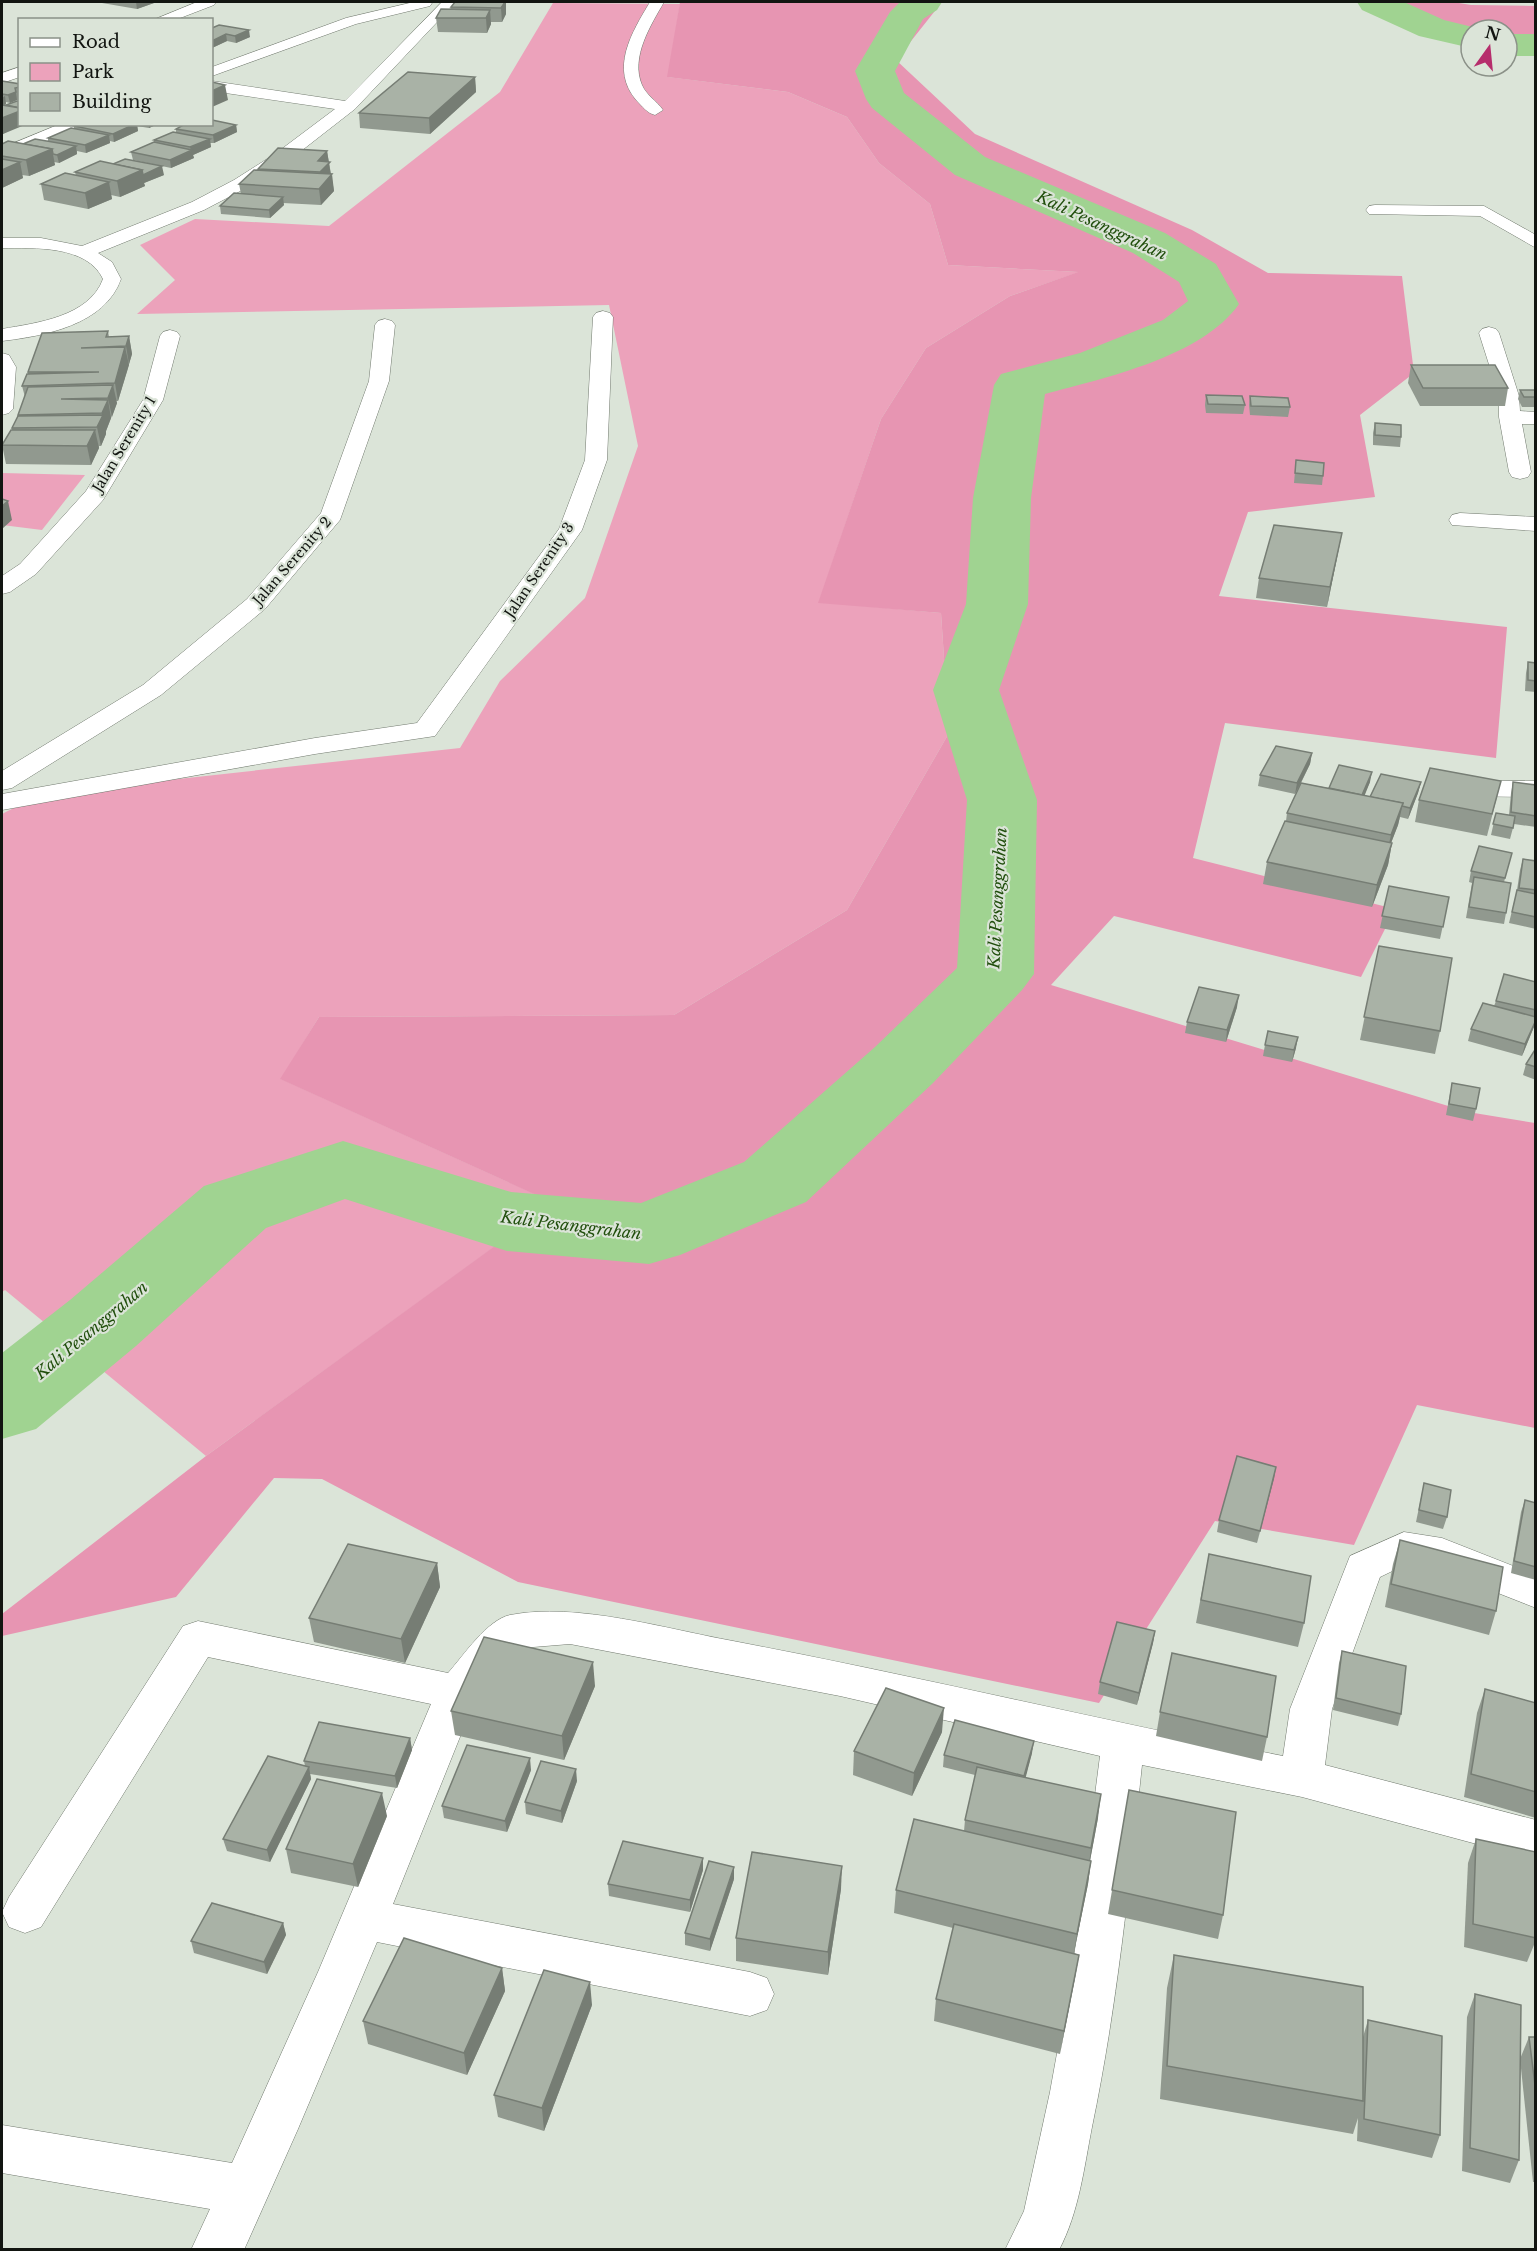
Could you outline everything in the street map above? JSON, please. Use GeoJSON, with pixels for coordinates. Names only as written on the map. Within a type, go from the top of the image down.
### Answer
{"type":"FeatureCollection","features":[{"type":"Feature","properties":{"kind":"street"},"geometry":{"type":"LineString","coordinates":[[165,18],[209,2]]}},
{"type":"Feature","properties":{"kind":"street"},"geometry":{"type":"LineString","coordinates":[[400,28],[426,2]]}},
{"type":"Feature","properties":{"kind":"street"},"geometry":{"type":"LineString","coordinates":[[213,72],[351,21],[426,2]]}},
{"type":"Feature","properties":{"kind":"street"},"geometry":{"type":"LineString","coordinates":[[83,252],[198,206],[240,184],[281,158],[348,106],[449,2]]}},
{"type":"Feature","properties":{"kind":"street"},"geometry":{"type":"LineString","coordinates":[[655,110],[634,86],[632,68],[637,38],[657,2]]}},
{"type":"Feature","properties":{"kind":"street"},"geometry":{"type":"LineString","coordinates":[[2,78],[18,72]]}},
{"type":"Feature","properties":{"kind":"street"},"geometry":{"type":"LineString","coordinates":[[213,86],[348,106]]}},
{"type":"Feature","properties":{"kind":"street"},"geometry":{"type":"LineString","coordinates":[[307,116],[341,87]]}},
{"type":"Feature","properties":{"kind":"street"},"geometry":{"type":"LineString","coordinates":[[2,154],[71,126]]}},
{"type":"Feature","properties":{"kind":"street"},"geometry":{"type":"LineString","coordinates":[[60,246],[181,195]]}},
{"type":"Feature","properties":{"kind":"street"},"geometry":{"type":"LineString","coordinates":[[1375,210],[1478,210],[1491,214],[1536,243]]}},
{"type":"Feature","properties":{"kind":"street"},"geometry":{"type":"LineString","coordinates":[[2,243],[60,246],[83,252],[104,264],[112,279],[105,295],[84,311],[58,322],[2,335]]}},
{"type":"Feature","properties":{"kind":"street","name":"Jalan Serenity 3"},"geometry":{"type":"LineString","coordinates":[[2,802],[315,746],[426,730],[570,530],[596,460],[603,317]]}},
{"type":"Feature","properties":{"kind":"street","name":"Jalan Serenity 2"},"geometry":{"type":"LineString","coordinates":[[2,782],[152,690],[256,604],[332,515],[379,381],[385,325]]}},
{"type":"Feature","properties":{"kind":"street"},"geometry":{"type":"LineString","coordinates":[[1489,333],[1509,396],[1510,417],[1520,472]]}},
{"type":"Feature","properties":{"kind":"street","name":"Jalan Serenity 1"},"geometry":{"type":"LineString","coordinates":[[2,587],[28,569],[95,495],[153,400],[170,336]]}},
{"type":"Feature","properties":{"kind":"street"},"geometry":{"type":"LineString","coordinates":[[2,359],[6,367],[2,409]]}},
{"type":"Feature","properties":{"kind":"street"},"geometry":{"type":"LineString","coordinates":[[1510,417],[1536,418]]}},
{"type":"Feature","properties":{"kind":"street"},"geometry":{"type":"LineString","coordinates":[[1460,520],[1536,524]]}},
{"type":"Feature","properties":{"kind":"street"},"geometry":{"type":"LineString","coordinates":[[1445,788],[1536,789]]}},
{"type":"Feature","properties":{"kind":"street"},"geometry":{"type":"LineString","coordinates":[[1302,1778],[1311,1709],[1364,1567],[1404,1548],[1442,1554],[1536,1592]]}},
{"type":"Feature","properties":{"kind":"street"},"geometry":{"type":"LineString","coordinates":[[217,2250],[246,2190],[365,1919],[457,1692],[510,1632],[570,1627],[840,1679],[1123,1743],[1302,1778],[1536,1840]]}},
{"type":"Feature","properties":{"kind":"street"},"geometry":{"type":"LineString","coordinates":[[25,1912],[198,1638],[457,1692]]}},
{"type":"Feature","properties":{"kind":"street"},"geometry":{"type":"LineString","coordinates":[[1031,2250],[1048,2218],[1075,2092],[1097,1965],[1123,1743]]}},
{"type":"Feature","properties":{"kind":"street"},"geometry":{"type":"LineString","coordinates":[[365,1919],[750,1994]]}},
{"type":"Feature","properties":{"kind":"street"},"geometry":{"type":"LineString","coordinates":[[2,2149],[246,2190]]}},
{"type":"Feature","properties":{"kind":"green space"},"geometry":{"type":"Polygon","coordinates":[[[553,3],[680,4],[668,77],[788,92],[847,117],[879,163],[930,204],[948,265],[1079,272],[1010,296],[926,348],[881,419],[819,602],[941,613],[949,733],[847,910],[674,1015],[319,1017],[281,1079],[555,1203],[206,1456],[5,1290],[2,1292],[2,814],[41,794],[460,748],[500,681],[585,598],[638,446],[609,305],[137,314],[175,280],[140,245],[195,219],[329,226],[500,92],[553,3]]]}},
{"type":"Feature","properties":{"kind":"green space"},"geometry":{"type":"Polygon","coordinates":[[[2,473],[85,475],[42,530],[2,525],[2,473]]]}},
{"type":"Feature","properties":{"kind":"shaded area"},"geometry":{"type":"Polygon","coordinates":[[[680,2],[942,2],[896,60],[975,134],[1192,230],[1268,273],[1402,276],[1414,373],[1360,415],[1375,497],[1248,512],[1219,596],[1507,627],[1496,758],[1225,723],[1193,858],[1395,909],[1361,977],[1114,916],[1051,985],[1468,1112],[1535,1123],[1535,1428],[1417,1405],[1354,1545],[1215,1521],[1099,1703],[518,1582],[322,1479],[274,1478],[176,1597],[2,1636],[2,1614],[206,1456],[554,1203],[280,1079],[319,1017],[674,1015],[847,910],[949,733],[941,613],[818,603],[881,419],[926,348],[1010,296],[1078,272],[948,265],[930,204],[879,163],[847,117],[788,92],[667,77],[680,2]]]}},
{"type":"Feature","properties":{"kind":"shaded area"},"geometry":{"type":"Polygon","coordinates":[[[1363,2],[1453,2],[1471,5],[1535,6],[1535,41],[1527,43],[1519,42],[1519,18],[1459,18],[1459,31],[1427,25],[1363,2]]]}},
{"type":"Feature","properties":{"kind":"building"},"geometry":{"type":"Polygon","coordinates":[[[455,2],[505,2],[501,8],[451,7],[455,2]]]}},
{"type":"Feature","properties":{"kind":"building"},"geometry":{"type":"Polygon","coordinates":[[[441,9],[490,10],[486,18],[436,18],[441,9]]]}},
{"type":"Feature","properties":{"kind":"building"},"geometry":{"type":"Polygon","coordinates":[[[219,25],[249,30],[235,36],[226,34],[213,40],[213,28],[219,25]]]}},
{"type":"Feature","properties":{"kind":"building"},"geometry":{"type":"Polygon","coordinates":[[[408,72],[475,77],[429,118],[359,113],[408,72]]]}},
{"type":"Feature","properties":{"kind":"building"},"geometry":{"type":"Polygon","coordinates":[[[2,81],[18,84],[18,87],[15,88],[16,92],[8,95],[2,94],[2,81]]]}},
{"type":"Feature","properties":{"kind":"building"},"geometry":{"type":"Polygon","coordinates":[[[213,82],[225,85],[213,91],[213,82]]]}},
{"type":"Feature","properties":{"kind":"building"},"geometry":{"type":"Polygon","coordinates":[[[17,101],[18,101],[18,108],[6,105],[17,101]]]}},
{"type":"Feature","properties":{"kind":"building"},"geometry":{"type":"Polygon","coordinates":[[[2,105],[18,108],[18,112],[2,118],[2,105]]]}},
{"type":"Feature","properties":{"kind":"building"},"geometry":{"type":"Polygon","coordinates":[[[213,120],[236,125],[213,135],[176,129],[181,126],[213,126],[213,120]]]}},
{"type":"Feature","properties":{"kind":"building"},"geometry":{"type":"Polygon","coordinates":[[[74,126],[131,126],[113,134],[74,126]]]}},
{"type":"Feature","properties":{"kind":"building"},"geometry":{"type":"Polygon","coordinates":[[[71,128],[109,135],[85,145],[48,138],[71,128]]]}},
{"type":"Feature","properties":{"kind":"building"},"geometry":{"type":"Polygon","coordinates":[[[173,132],[210,139],[190,147],[154,140],[173,132]]]}},
{"type":"Feature","properties":{"kind":"building"},"geometry":{"type":"Polygon","coordinates":[[[35,139],[76,146],[57,155],[53,154],[52,149],[23,144],[35,139]]]}},
{"type":"Feature","properties":{"kind":"building"},"geometry":{"type":"Polygon","coordinates":[[[8,141],[52,149],[26,160],[2,156],[2,144],[8,141]]]}},
{"type":"Feature","properties":{"kind":"building"},"geometry":{"type":"Polygon","coordinates":[[[154,142],[192,150],[170,160],[131,152],[154,142]]]}},
{"type":"Feature","properties":{"kind":"building"},"geometry":{"type":"Polygon","coordinates":[[[278,148],[327,151],[318,161],[330,162],[320,172],[258,169],[278,148]]]}},
{"type":"Feature","properties":{"kind":"building"},"geometry":{"type":"Polygon","coordinates":[[[2,159],[20,162],[2,170],[2,159]]]}},
{"type":"Feature","properties":{"kind":"building"},"geometry":{"type":"Polygon","coordinates":[[[125,159],[162,166],[143,175],[142,170],[113,164],[125,159]]]}},
{"type":"Feature","properties":{"kind":"building"},"geometry":{"type":"Polygon","coordinates":[[[100,161],[142,170],[117,181],[75,172],[100,161]]]}},
{"type":"Feature","properties":{"kind":"building"},"geometry":{"type":"Polygon","coordinates":[[[254,170],[332,174],[319,189],[239,184],[254,170]]]}},
{"type":"Feature","properties":{"kind":"building"},"geometry":{"type":"Polygon","coordinates":[[[65,173],[109,182],[85,193],[41,184],[65,173]]]}},
{"type":"Feature","properties":{"kind":"building"},"geometry":{"type":"Polygon","coordinates":[[[234,193],[283,197],[269,210],[220,206],[234,193]]]}},
{"type":"Feature","properties":{"kind":"building"},"geometry":{"type":"Polygon","coordinates":[[[108,331],[106,337],[129,336],[126,346],[81,348],[125,347],[115,383],[22,386],[27,374],[99,372],[28,372],[42,333],[108,331]]]}},
{"type":"Feature","properties":{"kind":"building"},"geometry":{"type":"Polygon","coordinates":[[[1411,365],[1495,365],[1508,388],[1423,388],[1411,365]]]}},
{"type":"Feature","properties":{"kind":"building"},"geometry":{"type":"Polygon","coordinates":[[[113,385],[108,398],[61,399],[108,400],[102,413],[18,415],[28,387],[113,385]]]}},
{"type":"Feature","properties":{"kind":"building"},"geometry":{"type":"Polygon","coordinates":[[[1520,390],[1536,390],[1536,397],[1524,397],[1520,390]]]}},
{"type":"Feature","properties":{"kind":"building"},"geometry":{"type":"Polygon","coordinates":[[[1206,395],[1242,396],[1245,405],[1208,404],[1206,395]]]}},
{"type":"Feature","properties":{"kind":"building"},"geometry":{"type":"Polygon","coordinates":[[[1250,396],[1288,398],[1290,407],[1251,406],[1250,396]]]}},
{"type":"Feature","properties":{"kind":"building"},"geometry":{"type":"Polygon","coordinates":[[[103,415],[97,427],[12,428],[18,416],[103,415]]]}},
{"type":"Feature","properties":{"kind":"building"},"geometry":{"type":"Polygon","coordinates":[[[1375,423],[1401,425],[1401,437],[1375,435],[1375,423]]]}},
{"type":"Feature","properties":{"kind":"building"},"geometry":{"type":"Polygon","coordinates":[[[11,430],[95,430],[87,446],[2,445],[11,430]]]}},
{"type":"Feature","properties":{"kind":"building"},"geometry":{"type":"Polygon","coordinates":[[[1296,460],[1324,463],[1323,476],[1295,473],[1296,460]]]}},
{"type":"Feature","properties":{"kind":"building"},"geometry":{"type":"Polygon","coordinates":[[[1274,525],[1342,533],[1330,587],[1259,578],[1274,525]]]}},
{"type":"Feature","properties":{"kind":"building"},"geometry":{"type":"Polygon","coordinates":[[[1528,662],[1536,663],[1536,681],[1528,680],[1528,662]]]}},
{"type":"Feature","properties":{"kind":"building"},"geometry":{"type":"Polygon","coordinates":[[[1276,746],[1312,753],[1297,783],[1260,775],[1276,746]]]}},
{"type":"Feature","properties":{"kind":"building"},"geometry":{"type":"Polygon","coordinates":[[[1339,765],[1372,772],[1362,795],[1329,788],[1339,765]]]}},
{"type":"Feature","properties":{"kind":"building"},"geometry":{"type":"Polygon","coordinates":[[[1430,768],[1501,781],[1492,814],[1419,800],[1430,768]]]}},
{"type":"Feature","properties":{"kind":"building"},"geometry":{"type":"Polygon","coordinates":[[[1381,774],[1421,782],[1410,808],[1402,806],[1403,803],[1370,797],[1381,774]]]}},
{"type":"Feature","properties":{"kind":"building"},"geometry":{"type":"Polygon","coordinates":[[[1513,782],[1536,785],[1536,816],[1511,812],[1513,782]]]}},
{"type":"Feature","properties":{"kind":"building"},"geometry":{"type":"Polygon","coordinates":[[[1301,783],[1403,803],[1391,835],[1287,813],[1301,783]]]}},
{"type":"Feature","properties":{"kind":"building"},"geometry":{"type":"Polygon","coordinates":[[[1496,813],[1515,816],[1513,828],[1493,824],[1496,813]]]}},
{"type":"Feature","properties":{"kind":"building"},"geometry":{"type":"Polygon","coordinates":[[[1285,821],[1392,843],[1377,885],[1267,862],[1285,821]]]}},
{"type":"Feature","properties":{"kind":"building"},"geometry":{"type":"Polygon","coordinates":[[[1479,846],[1512,853],[1505,878],[1471,871],[1479,846]]]}},
{"type":"Feature","properties":{"kind":"building"},"geometry":{"type":"Polygon","coordinates":[[[1523,859],[1536,861],[1536,890],[1519,888],[1523,859]]]}},
{"type":"Feature","properties":{"kind":"building"},"geometry":{"type":"Polygon","coordinates":[[[1474,877],[1511,883],[1506,913],[1469,907],[1474,877]]]}},
{"type":"Feature","properties":{"kind":"building"},"geometry":{"type":"Polygon","coordinates":[[[1389,886],[1449,897],[1443,927],[1382,916],[1389,886]]]}},
{"type":"Feature","properties":{"kind":"building"},"geometry":{"type":"Polygon","coordinates":[[[1517,890],[1536,894],[1536,917],[1512,912],[1517,890]]]}},
{"type":"Feature","properties":{"kind":"building"},"geometry":{"type":"Polygon","coordinates":[[[1379,946],[1452,958],[1440,1031],[1364,1017],[1379,946]]]}},
{"type":"Feature","properties":{"kind":"building"},"geometry":{"type":"Polygon","coordinates":[[[1504,974],[1536,982],[1536,1010],[1496,1001],[1504,974]]]}},
{"type":"Feature","properties":{"kind":"building"},"geometry":{"type":"Polygon","coordinates":[[[1199,987],[1239,995],[1227,1030],[1187,1022],[1199,987]]]}},
{"type":"Feature","properties":{"kind":"building"},"geometry":{"type":"Polygon","coordinates":[[[1483,1003],[1536,1017],[1525,1044],[1471,1029],[1483,1003]]]}},
{"type":"Feature","properties":{"kind":"building"},"geometry":{"type":"Polygon","coordinates":[[[1268,1031],[1298,1037],[1294,1050],[1265,1045],[1268,1031]]]}},
{"type":"Feature","properties":{"kind":"building"},"geometry":{"type":"Polygon","coordinates":[[[1536,1048],[1536,1067],[1526,1064],[1536,1048]]]}},
{"type":"Feature","properties":{"kind":"building"},"geometry":{"type":"Polygon","coordinates":[[[1452,1083],[1480,1088],[1476,1109],[1449,1104],[1452,1083]]]}},
{"type":"Feature","properties":{"kind":"building"},"geometry":{"type":"Polygon","coordinates":[[[1237,1456],[1276,1467],[1260,1531],[1219,1520],[1237,1456]]]}},
{"type":"Feature","properties":{"kind":"building"},"geometry":{"type":"Polygon","coordinates":[[[1424,1483],[1451,1490],[1447,1517],[1419,1510],[1424,1483]]]}},
{"type":"Feature","properties":{"kind":"building"},"geometry":{"type":"Polygon","coordinates":[[[1525,1500],[1536,1503],[1536,1567],[1514,1561],[1525,1500]]]}},
{"type":"Feature","properties":{"kind":"building"},"geometry":{"type":"Polygon","coordinates":[[[1400,1540],[1503,1567],[1496,1611],[1391,1584],[1400,1540]]]}},
{"type":"Feature","properties":{"kind":"building"},"geometry":{"type":"Polygon","coordinates":[[[348,1544],[437,1563],[401,1639],[309,1618],[348,1544]]]}},
{"type":"Feature","properties":{"kind":"building"},"geometry":{"type":"Polygon","coordinates":[[[1209,1554],[1311,1576],[1304,1623],[1201,1600],[1209,1554]]]}},
{"type":"Feature","properties":{"kind":"building"},"geometry":{"type":"Polygon","coordinates":[[[1117,1622],[1155,1631],[1139,1693],[1100,1682],[1117,1622]]]}},
{"type":"Feature","properties":{"kind":"building"},"geometry":{"type":"Polygon","coordinates":[[[484,1637],[593,1662],[562,1736],[451,1711],[484,1637]]]}},
{"type":"Feature","properties":{"kind":"building"},"geometry":{"type":"Polygon","coordinates":[[[1342,1651],[1406,1666],[1401,1714],[1336,1698],[1342,1651]]]}},
{"type":"Feature","properties":{"kind":"building"},"geometry":{"type":"Polygon","coordinates":[[[1172,1653],[1276,1676],[1267,1737],[1160,1712],[1172,1653]]]}},
{"type":"Feature","properties":{"kind":"building"},"geometry":{"type":"Polygon","coordinates":[[[886,1688],[944,1708],[914,1773],[854,1751],[886,1688]]]}},
{"type":"Feature","properties":{"kind":"building"},"geometry":{"type":"Polygon","coordinates":[[[1485,1689],[1536,1703],[1536,1792],[1471,1774],[1485,1689]]]}},
{"type":"Feature","properties":{"kind":"building"},"geometry":{"type":"Polygon","coordinates":[[[955,1720],[1034,1741],[1024,1776],[944,1755],[955,1720]]]}},
{"type":"Feature","properties":{"kind":"building"},"geometry":{"type":"Polygon","coordinates":[[[319,1722],[410,1738],[395,1776],[304,1761],[319,1722]]]}},
{"type":"Feature","properties":{"kind":"building"},"geometry":{"type":"Polygon","coordinates":[[[467,1745],[530,1758],[505,1821],[442,1806],[467,1745]]]}},
{"type":"Feature","properties":{"kind":"building"},"geometry":{"type":"Polygon","coordinates":[[[268,1756],[309,1767],[267,1850],[223,1839],[268,1756]]]}},
{"type":"Feature","properties":{"kind":"building"},"geometry":{"type":"Polygon","coordinates":[[[541,1761],[576,1769],[561,1811],[525,1802],[541,1761]]]}},
{"type":"Feature","properties":{"kind":"building"},"geometry":{"type":"Polygon","coordinates":[[[977,1767],[1101,1794],[1091,1848],[965,1820],[977,1767]]]}},
{"type":"Feature","properties":{"kind":"building"},"geometry":{"type":"Polygon","coordinates":[[[317,1779],[382,1793],[353,1864],[286,1849],[317,1779]]]}},
{"type":"Feature","properties":{"kind":"building"},"geometry":{"type":"Polygon","coordinates":[[[1129,1790],[1236,1812],[1223,1915],[1112,1890],[1129,1790]]]}},
{"type":"Feature","properties":{"kind":"building"},"geometry":{"type":"Polygon","coordinates":[[[914,1819],[1091,1861],[1077,1934],[896,1890],[914,1819]]]}},
{"type":"Feature","properties":{"kind":"building"},"geometry":{"type":"Polygon","coordinates":[[[1476,1839],[1536,1852],[1536,1938],[1473,1924],[1476,1839]]]}},
{"type":"Feature","properties":{"kind":"building"},"geometry":{"type":"Polygon","coordinates":[[[623,1841],[703,1858],[690,1900],[608,1884],[623,1841]]]}},
{"type":"Feature","properties":{"kind":"building"},"geometry":{"type":"Polygon","coordinates":[[[752,1852],[842,1866],[828,1952],[736,1938],[752,1852]]]}},
{"type":"Feature","properties":{"kind":"building"},"geometry":{"type":"Polygon","coordinates":[[[709,1861],[734,1867],[710,1939],[685,1933],[709,1861]]]}},
{"type":"Feature","properties":{"kind":"building"},"geometry":{"type":"Polygon","coordinates":[[[212,1903],[283,1923],[264,1962],[191,1941],[212,1903]]]}},
{"type":"Feature","properties":{"kind":"building"},"geometry":{"type":"Polygon","coordinates":[[[954,1924],[1079,1955],[1064,2031],[936,1999],[954,1924]]]}},
{"type":"Feature","properties":{"kind":"building"},"geometry":{"type":"Polygon","coordinates":[[[404,1938],[502,1968],[464,2053],[363,2021],[404,1938]]]}},
{"type":"Feature","properties":{"kind":"building"},"geometry":{"type":"Polygon","coordinates":[[[1174,1955],[1363,1987],[1363,2101],[1167,2066],[1174,1955]]]}},
{"type":"Feature","properties":{"kind":"building"},"geometry":{"type":"Polygon","coordinates":[[[544,1970],[590,1982],[542,2108],[494,2095],[544,1970]]]}},
{"type":"Feature","properties":{"kind":"building"},"geometry":{"type":"Polygon","coordinates":[[[1475,1994],[1521,2005],[1519,2160],[1470,2148],[1475,1994]]]}},
{"type":"Feature","properties":{"kind":"building"},"geometry":{"type":"Polygon","coordinates":[[[1368,2020],[1442,2036],[1440,2135],[1364,2119],[1368,2020]]]}},
{"type":"Feature","properties":{"kind":"building"},"geometry":{"type":"Polygon","coordinates":[[[1529,2037],[1536,2037],[1536,2093],[1529,2037]]]}},
{"type":"Feature","properties":{"kind":"waterway","name":"Kali Pesanggrahan"},"geometry":{"type":"LineString","coordinates":[[2,1404],[103,1323],[235,1207],[343,1169],[507,1221],[649,1234],[775,1182],[904,1065],[995,974],[1002,800],[966,690],[997,604],[1002,498],[1020,385],[1098,364],[1181,331],[1214,304],[1199,274],[1149,243],[970,166],[886,99],[875,71],[908,12],[924,2]]}},
{"type":"Feature","properties":{"kind":"waterway","name":"Kali Pesanggrahan"},"geometry":{"type":"LineString","coordinates":[[1375,2],[1432,28],[1459,34]]}},
{"type":"Feature","properties":{"kind":"waterway","name":"Kali Pesanggrahan"},"geometry":{"type":"LineString","coordinates":[[1519,45],[1536,45]]}}]}
